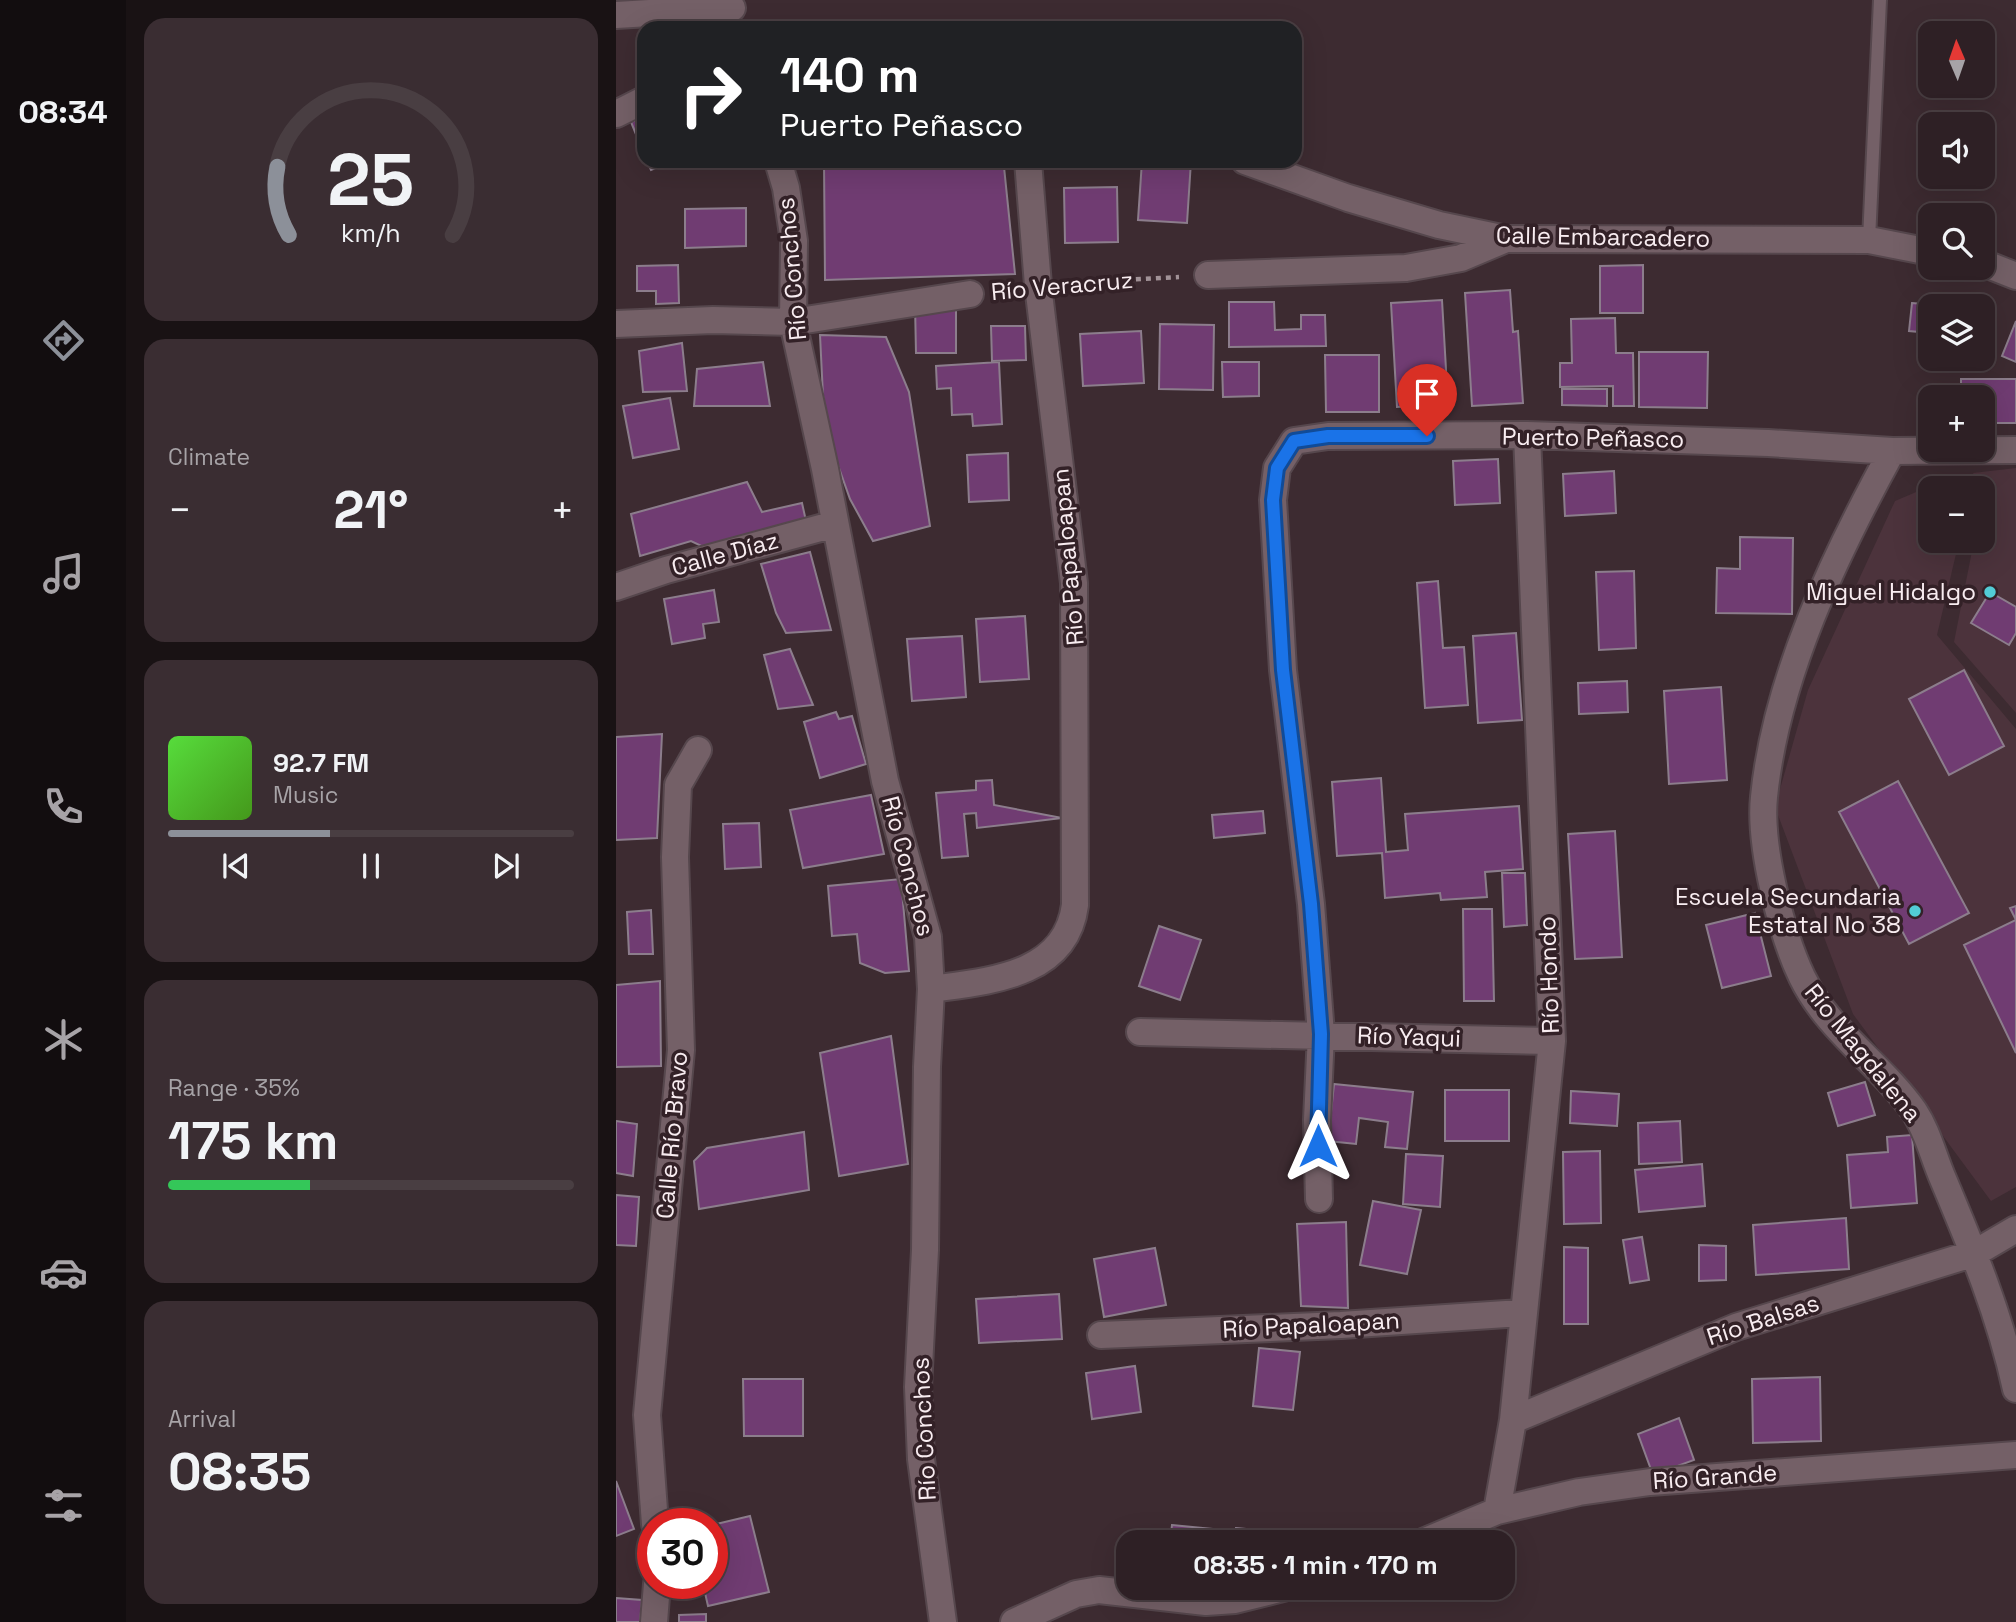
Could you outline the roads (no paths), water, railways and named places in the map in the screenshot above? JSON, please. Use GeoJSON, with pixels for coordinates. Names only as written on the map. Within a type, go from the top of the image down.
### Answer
{"type":"FeatureCollection","features":[{"type":"Feature","properties":{"kind":"street"},"geometry":{"type":"LineString","coordinates":[[616,15],[735,12]]}},
{"type":"Feature","properties":{"kind":"street"},"geometry":{"type":"LineString","coordinates":[[616,114],[637,104]]}},
{"type":"Feature","properties":{"kind":"street","name":"Río Conchos"},"geometry":{"type":"LineString","coordinates":[[779,168],[794,241],[793,323],[885,781],[923,909],[931,989],[926,1081],[925,1250],[918,1387],[921,1459],[943,1622]]}},
{"type":"Feature","properties":{"kind":"street","name":"Río Papaloapan"},"geometry":{"type":"LineString","coordinates":[[931,989],[1008,976],[1056,951],[1072,924],[1077,619],[1068,512],[1038,285],[1029,168]]}},
{"type":"Feature","properties":{"kind":"street","name":"Calle Embarcadero"},"geometry":{"type":"LineString","coordinates":[[1264,168],[1348,198],[1439,225],[1506,239],[1869,240],[1918,250]]}},
{"type":"Feature","properties":{"kind":"street"},"geometry":{"type":"LineString","coordinates":[[1208,275],[1406,268],[1461,258],[1506,239]]}},
{"type":"Feature","properties":{"kind":"street"},"geometry":{"type":"LineString","coordinates":[[1995,268],[2016,276]]}},
{"type":"Feature","properties":{"kind":"street","name":"Río Veracruz"},"geometry":{"type":"LineString","coordinates":[[616,324],[713,320],[793,323],[971,294]]}},
{"type":"Feature","properties":{"kind":"street","name":"Puerto Peñasco"},"geometry":{"type":"LineString","coordinates":[[1321,1034],[1311,904],[1283,670],[1273,500],[1277,468],[1294,441],[1328,436],[1527,435],[1768,443],[1892,451]]}},
{"type":"Feature","properties":{"kind":"street","name":"Río Hondo"},"geometry":{"type":"LineString","coordinates":[[1497,1511],[1513,1420],[1521,1313],[1552,1041],[1527,435]]}},
{"type":"Feature","properties":{"kind":"street"},"geometry":{"type":"LineString","coordinates":[[1892,451],[2016,450]]}},
{"type":"Feature","properties":{"kind":"street","name":"Río Magdalena"},"geometry":{"type":"LineString","coordinates":[[1892,451],[1846,536],[1817,605],[1788,687],[1771,753],[1764,799],[1766,847],[1786,931],[1803,978],[1836,1026],[1916,1114],[1975,1253],[1996,1312],[2016,1389]]}},
{"type":"Feature","properties":{"kind":"street","name":"Calle Díaz"},"geometry":{"type":"LineString","coordinates":[[616,587],[666,570],[835,524]]}},
{"type":"Feature","properties":{"kind":"street","name":"Calle Río Bravo"},"geometry":{"type":"LineString","coordinates":[[654,1508],[647,1415],[681,1050],[675,858],[678,785],[698,750]]}},
{"type":"Feature","properties":{"kind":"street","name":"Río Yaqui"},"geometry":{"type":"LineString","coordinates":[[1140,1032],[1552,1041]]}},
{"type":"Feature","properties":{"kind":"street"},"geometry":{"type":"LineString","coordinates":[[1319,1199],[1321,1034]]}},
{"type":"Feature","properties":{"kind":"street","name":"Río Balsas"},"geometry":{"type":"LineString","coordinates":[[1513,1420],[1736,1327],[1975,1253],[2016,1229]]}},
{"type":"Feature","properties":{"kind":"street","name":"Río Papaloapan"},"geometry":{"type":"LineString","coordinates":[[1101,1335],[1341,1325],[1521,1313]]}},
{"type":"Feature","properties":{"kind":"street","name":"Río Grande"},"geometry":{"type":"LineString","coordinates":[[1452,1530],[1497,1511],[1579,1492],[1650,1482],[2016,1455]]}},
{"type":"Feature","properties":{"kind":"street"},"geometry":{"type":"LineString","coordinates":[[1014,1622],[1056,1601],[1100,1590],[1116,1592]]}},
{"type":"Feature","properties":{"kind":"street"},"geometry":{"type":"LineString","coordinates":[[654,1622],[656,1599]]}},
{"type":"Feature","properties":{"kind":"street"},"geometry":{"type":"LineString","coordinates":[[1188,1600],[1235,1600]]}},
{"type":"Feature","properties":{"kind":"lane"},"geometry":{"type":"LineString","coordinates":[[1869,240],[1880,0]]}},
{"type":"Feature","properties":{"kind":"place","name":"Miguel Hidalgo"},"geometry":{"type":"Point","coordinates":[1990,592]}},
{"type":"Feature","properties":{"kind":"place","name":"Escuela Secundaria Estatal No 38"},"geometry":{"type":"Point","coordinates":[1915,911]}}]}
